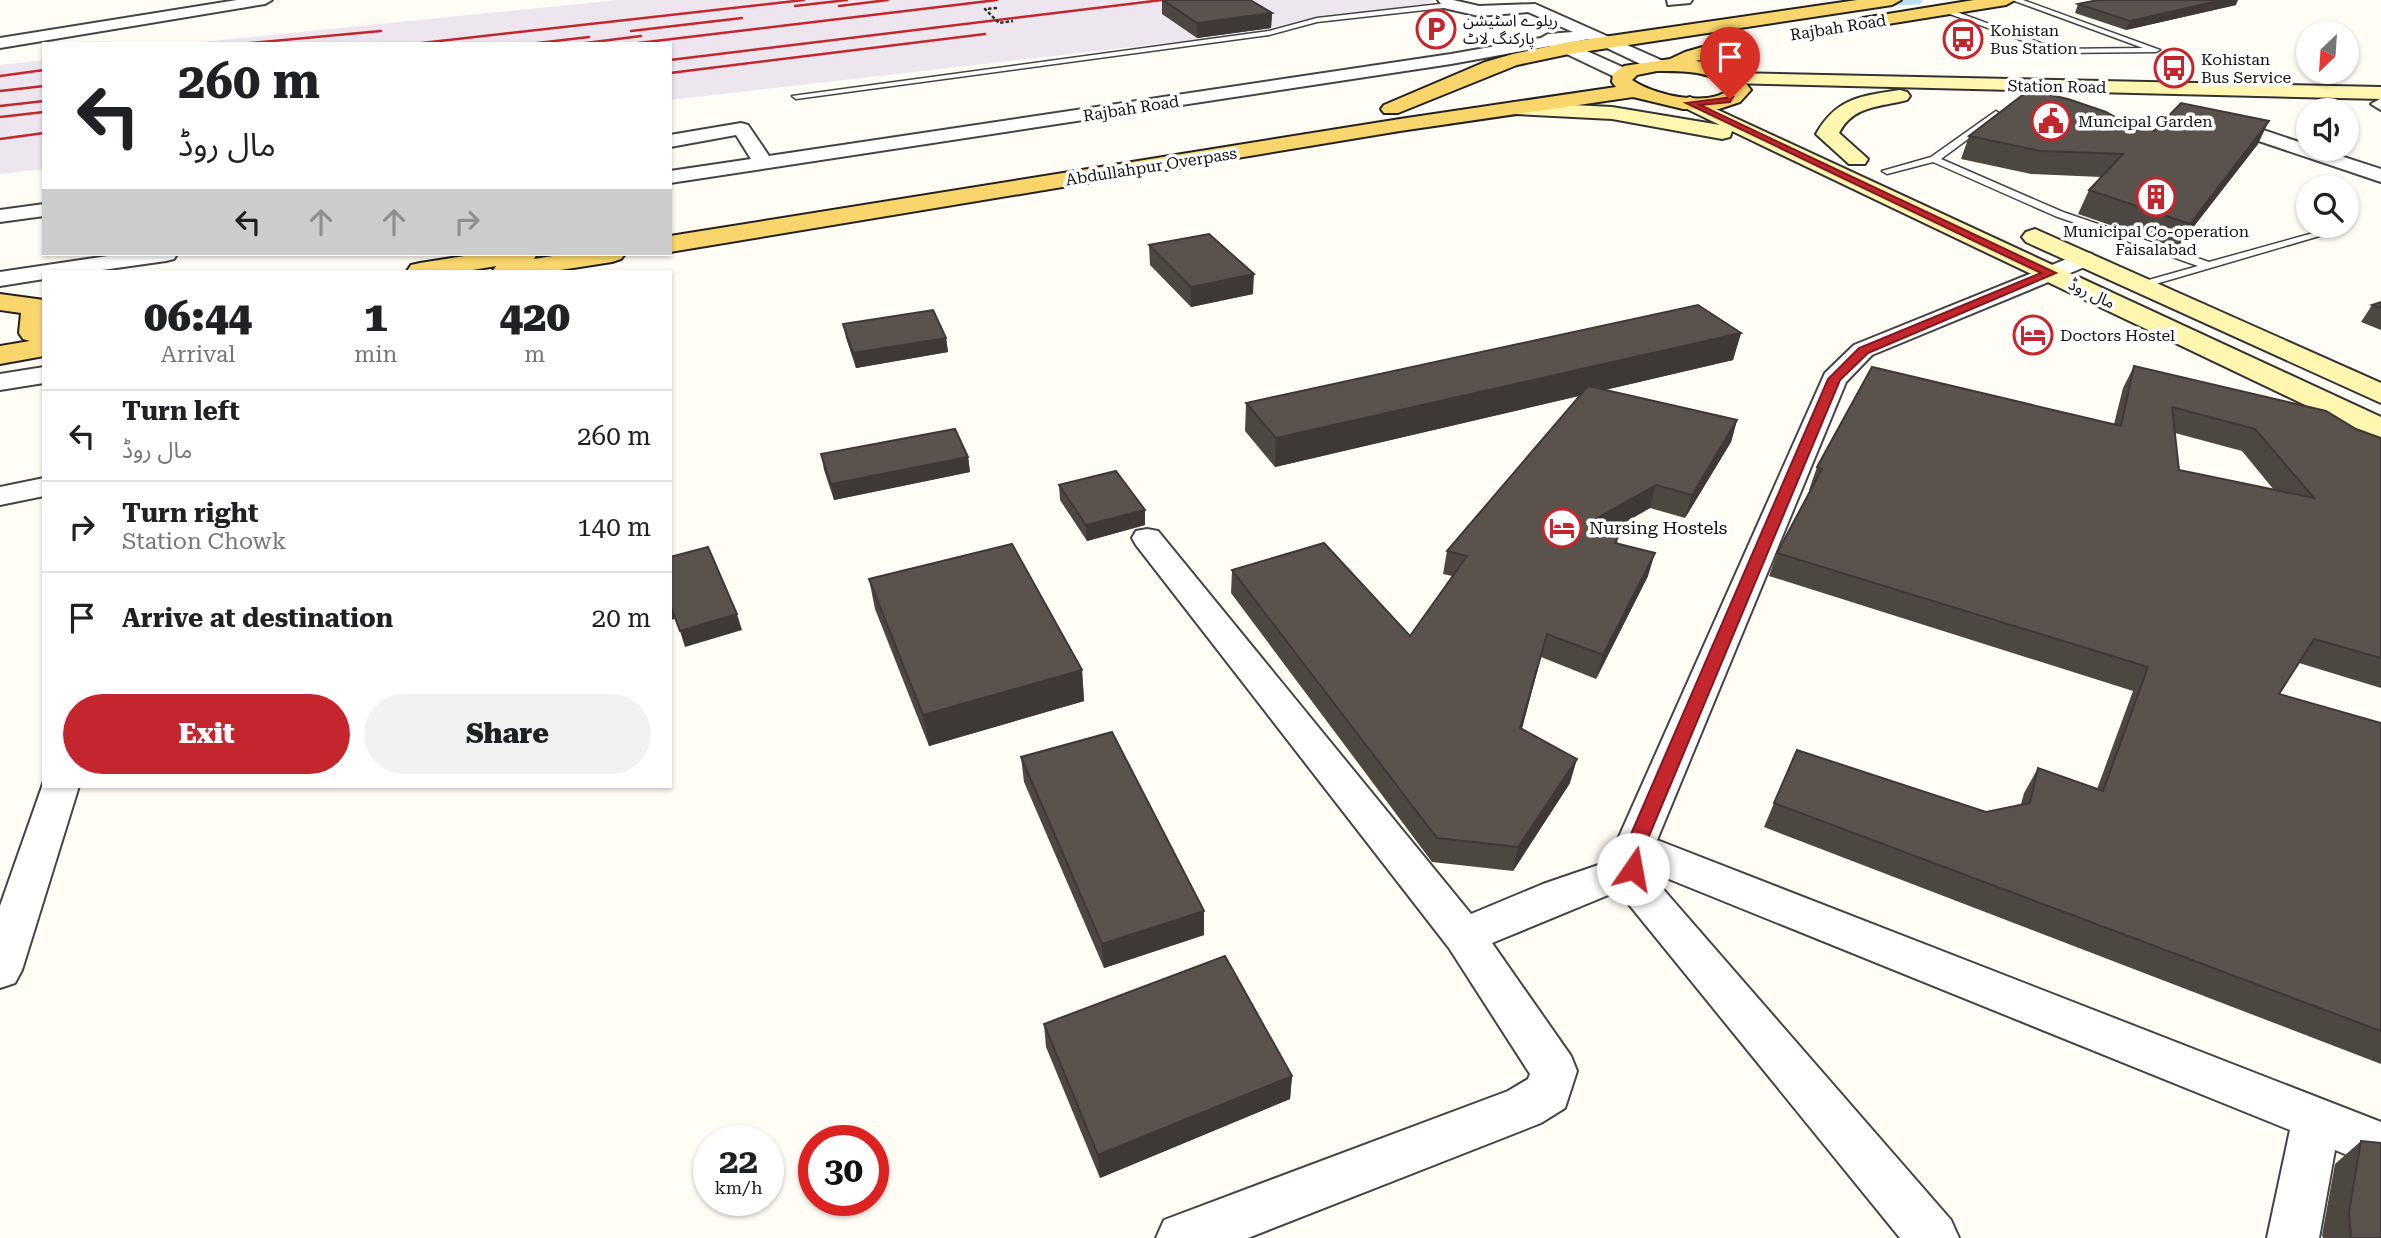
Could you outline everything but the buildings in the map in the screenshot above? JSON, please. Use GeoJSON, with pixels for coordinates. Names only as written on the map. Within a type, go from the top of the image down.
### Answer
{"type":"FeatureCollection","features":[{"type":"Feature","properties":{"kind":"main road","name":"Rajbah Road"},"geometry":{"type":"LineString","coordinates":[[1391,109],[1492,66],[1561,45],[1600,38],[1675,32],[1892,0]]}},
{"type":"Feature","properties":{"kind":"main road","name":"Rajbah Road"},"geometry":{"type":"LineString","coordinates":[[1839,27],[1997,1]]}},
{"type":"Feature","properties":{"kind":"main road"},"geometry":{"type":"LineString","coordinates":[[1675,32],[1717,49]]}},
{"type":"Feature","properties":{"kind":"main road"},"geometry":{"type":"LineString","coordinates":[[1734,89],[1690,103],[1658,99],[1626,82],[1631,70],[1666,65],[1758,39]]}},
{"type":"Feature","properties":{"kind":"main road"},"geometry":{"type":"LineString","coordinates":[[1666,65],[1708,70],[1734,89],[1857,159],[1923,186]]}},
{"type":"Feature","properties":{"kind":"main road","name":"Abdullahpur Overpass"},"geometry":{"type":"LineString","coordinates":[[672,244],[1515,108],[1626,82]]}},
{"type":"Feature","properties":{"kind":"main road","name":"Abdullahpur Overpass"},"geometry":{"type":"LineString","coordinates":[[672,229],[1391,109],[1579,83],[1626,82]]}},
{"type":"Feature","properties":{"kind":"main road","name":"Station Road"},"geometry":{"type":"LineString","coordinates":[[1734,89],[2381,102]]}},
{"type":"Feature","properties":{"kind":"main road","name":"Station Road"},"geometry":{"type":"LineString","coordinates":[[1734,89],[2381,102]]}},
{"type":"Feature","properties":{"kind":"main road"},"geometry":{"type":"LineString","coordinates":[[1857,159],[1827,134],[1834,118],[1860,103],[1923,93]]}},
{"type":"Feature","properties":{"kind":"main road","name":"مال روڈ"},"geometry":{"type":"LineString","coordinates":[[1690,103],[2381,429]]}},
{"type":"Feature","properties":{"kind":"main road"},"geometry":{"type":"LineString","coordinates":[[1515,108],[1620,114],[1716,130],[1811,160]]}},
{"type":"Feature","properties":{"kind":"main road","name":"مال روڈ"},"geometry":{"type":"LineString","coordinates":[[2010,225],[2381,394]]}},
{"type":"Feature","properties":{"kind":"main road"},"geometry":{"type":"LineString","coordinates":[[440,270],[516,266],[596,256]]}},
{"type":"Feature","properties":{"kind":"main road"},"geometry":{"type":"LineString","coordinates":[[0,302],[40,325]]}},
{"type":"Feature","properties":{"kind":"main road"},"geometry":{"type":"LineString","coordinates":[[0,338],[40,325]]}},
{"type":"Feature","properties":{"kind":"main road"},"geometry":{"type":"LineString","coordinates":[[0,355],[40,325]]}},
{"type":"Feature","properties":{"kind":"main road"},"geometry":{"type":"LineString","coordinates":[[0,371],[42,363]]}},
{"type":"Feature","properties":{"kind":"street"},"geometry":{"type":"LineString","coordinates":[[0,43],[265,0]]}},
{"type":"Feature","properties":{"kind":"street"},"geometry":{"type":"LineString","coordinates":[[1447,2],[1489,11],[1561,45],[1626,82]]}},
{"type":"Feature","properties":{"kind":"street"},"geometry":{"type":"LineString","coordinates":[[1489,11],[1532,3],[1600,38],[1666,65]]}},
{"type":"Feature","properties":{"kind":"street"},"geometry":{"type":"LineString","coordinates":[[69,32],[86,11]]}},
{"type":"Feature","properties":{"kind":"street","name":"Rajbah Road"},"geometry":{"type":"LineString","coordinates":[[672,177],[1561,45]]}},
{"type":"Feature","properties":{"kind":"street"},"geometry":{"type":"LineString","coordinates":[[2197,114],[2381,176]]}},
{"type":"Feature","properties":{"kind":"street"},"geometry":{"type":"LineString","coordinates":[[672,141],[741,129],[764,163]]}},
{"type":"Feature","properties":{"kind":"street"},"geometry":{"type":"LineString","coordinates":[[0,216],[42,210]]}},
{"type":"Feature","properties":{"kind":"street"},"geometry":{"type":"LineString","coordinates":[[57,270],[152,256]]}},
{"type":"Feature","properties":{"kind":"street"},"geometry":{"type":"LineString","coordinates":[[1933,1238],[1637,887],[1634,858],[1835,379],[1863,350],[2084,259]]}},
{"type":"Feature","properties":{"kind":"street"},"geometry":{"type":"LineString","coordinates":[[0,279],[42,272]]}},
{"type":"Feature","properties":{"kind":"street"},"geometry":{"type":"LineString","coordinates":[[0,382],[42,375]]}},
{"type":"Feature","properties":{"kind":"street"},"geometry":{"type":"LineString","coordinates":[[0,496],[42,487]]}},
{"type":"Feature","properties":{"kind":"street"},"geometry":{"type":"LineString","coordinates":[[1147,538],[1464,936],[1553,1071],[1548,1093],[1524,1107],[1182,1238]]}},
{"type":"Feature","properties":{"kind":"street"},"geometry":{"type":"LineString","coordinates":[[0,970],[59,788]]}},
{"type":"Feature","properties":{"kind":"street"},"geometry":{"type":"LineString","coordinates":[[1464,936],[1558,896],[1634,858],[2317,1118],[2381,1146]]}},
{"type":"Feature","properties":{"kind":"street"},"geometry":{"type":"LineString","coordinates":[[2293,1238],[2317,1118]]}},
{"type":"Feature","properties":{"kind":"lane"},"geometry":{"type":"LineString","coordinates":[[1943,10],[2056,51],[2156,50],[2016,0]]}},
{"type":"Feature","properties":{"kind":"lane"},"geometry":{"type":"LineString","coordinates":[[796,96],[1269,33],[1317,20],[1447,2]]}},
{"type":"Feature","properties":{"kind":"lane"},"geometry":{"type":"LineString","coordinates":[[1887,171],[1934,159],[1996,114]]}},
{"type":"Feature","properties":{"kind":"lane"},"geometry":{"type":"LineString","coordinates":[[1934,159],[2059,214],[2209,266]]}},
{"type":"Feature","properties":{"kind":"lane"},"geometry":{"type":"LineString","coordinates":[[2142,285],[2307,238]]}},
{"type":"Feature","properties":{"kind":"path"},"geometry":{"type":"LineString","coordinates":[[998,8],[985,9],[999,23],[1013,21]]}},
{"type":"Feature","properties":{"kind":"shaded area"},"geometry":{"type":"Polygon","coordinates":[[[618,0],[1434,0],[1426,4],[1315,18],[1271,31],[672,100],[672,42],[201,42],[618,0]]]}},
{"type":"Feature","properties":{"kind":"shaded area"},"geometry":{"type":"Polygon","coordinates":[[[42,60],[42,169],[0,174],[0,65],[42,60]]]}},
{"type":"Feature","properties":{"kind":"waterway"},"geometry":{"type":"LineString","coordinates":[[1899,2],[1914,0]]}},
{"type":"Feature","properties":{"kind":"railway"},"geometry":{"type":"LineString","coordinates":[[431,42],[804,0]]}},
{"type":"Feature","properties":{"kind":"railway"},"geometry":{"type":"LineString","coordinates":[[795,6],[847,0]]}},
{"type":"Feature","properties":{"kind":"railway"},"geometry":{"type":"LineString","coordinates":[[839,6],[888,0]]}},
{"type":"Feature","properties":{"kind":"railway"},"geometry":{"type":"LineString","coordinates":[[647,42],[997,0]]}},
{"type":"Feature","properties":{"kind":"railway"},"geometry":{"type":"LineString","coordinates":[[672,60],[1162,0]]}},
{"type":"Feature","properties":{"kind":"railway"},"geometry":{"type":"LineString","coordinates":[[631,31],[742,18]]}},
{"type":"Feature","properties":{"kind":"railway"},"geometry":{"type":"LineString","coordinates":[[263,42],[381,31]]}},
{"type":"Feature","properties":{"kind":"railway"},"geometry":{"type":"LineString","coordinates":[[672,73],[985,34]]}},
{"type":"Feature","properties":{"kind":"railway"},"geometry":{"type":"LineString","coordinates":[[594,42],[641,36]]}},
{"type":"Feature","properties":{"kind":"railway"},"geometry":{"type":"LineString","coordinates":[[546,42],[589,37]]}},
{"type":"Feature","properties":{"kind":"railway"},"geometry":{"type":"LineString","coordinates":[[0,76],[42,70]]}},
{"type":"Feature","properties":{"kind":"railway"},"geometry":{"type":"LineString","coordinates":[[0,91],[42,86]]}},
{"type":"Feature","properties":{"kind":"railway"},"geometry":{"type":"LineString","coordinates":[[0,106],[42,101]]}},
{"type":"Feature","properties":{"kind":"railway"},"geometry":{"type":"LineString","coordinates":[[0,117],[42,112]]}},
{"type":"Feature","properties":{"kind":"railway"},"geometry":{"type":"LineString","coordinates":[[0,139],[42,133]]}},
{"type":"Feature","properties":{"kind":"place","name":"ریلوے اسٹیشن پارکنگ لاٹ"},"geometry":{"type":"Point","coordinates":[1436,29]}},
{"type":"Feature","properties":{"kind":"place","name":"Kohistan Bus Station"},"geometry":{"type":"Point","coordinates":[1963,39]}},
{"type":"Feature","properties":{"kind":"place","name":"Kohistan Bus Service"},"geometry":{"type":"Point","coordinates":[2174,68]}},
{"type":"Feature","properties":{"kind":"place","name":"Muncipal Garden"},"geometry":{"type":"Point","coordinates":[2051,121]}},
{"type":"Feature","properties":{"kind":"place","name":"Municipal Co-operation Faisalabad"},"geometry":{"type":"Point","coordinates":[2156,197]}},
{"type":"Feature","properties":{"kind":"place","name":"Doctors Hostel"},"geometry":{"type":"Point","coordinates":[2033,335]}},
{"type":"Feature","properties":{"kind":"place","name":"Nursing Hostels"},"geometry":{"type":"Point","coordinates":[1562,528]}},
{"type":"Feature","properties":{"kind":"route"},"geometry":{"type":"LineString","coordinates":[[1633,869],[1634,848],[1835,379],[1863,350],[2051,273],[1690,103],[1730,99]]}}]}
